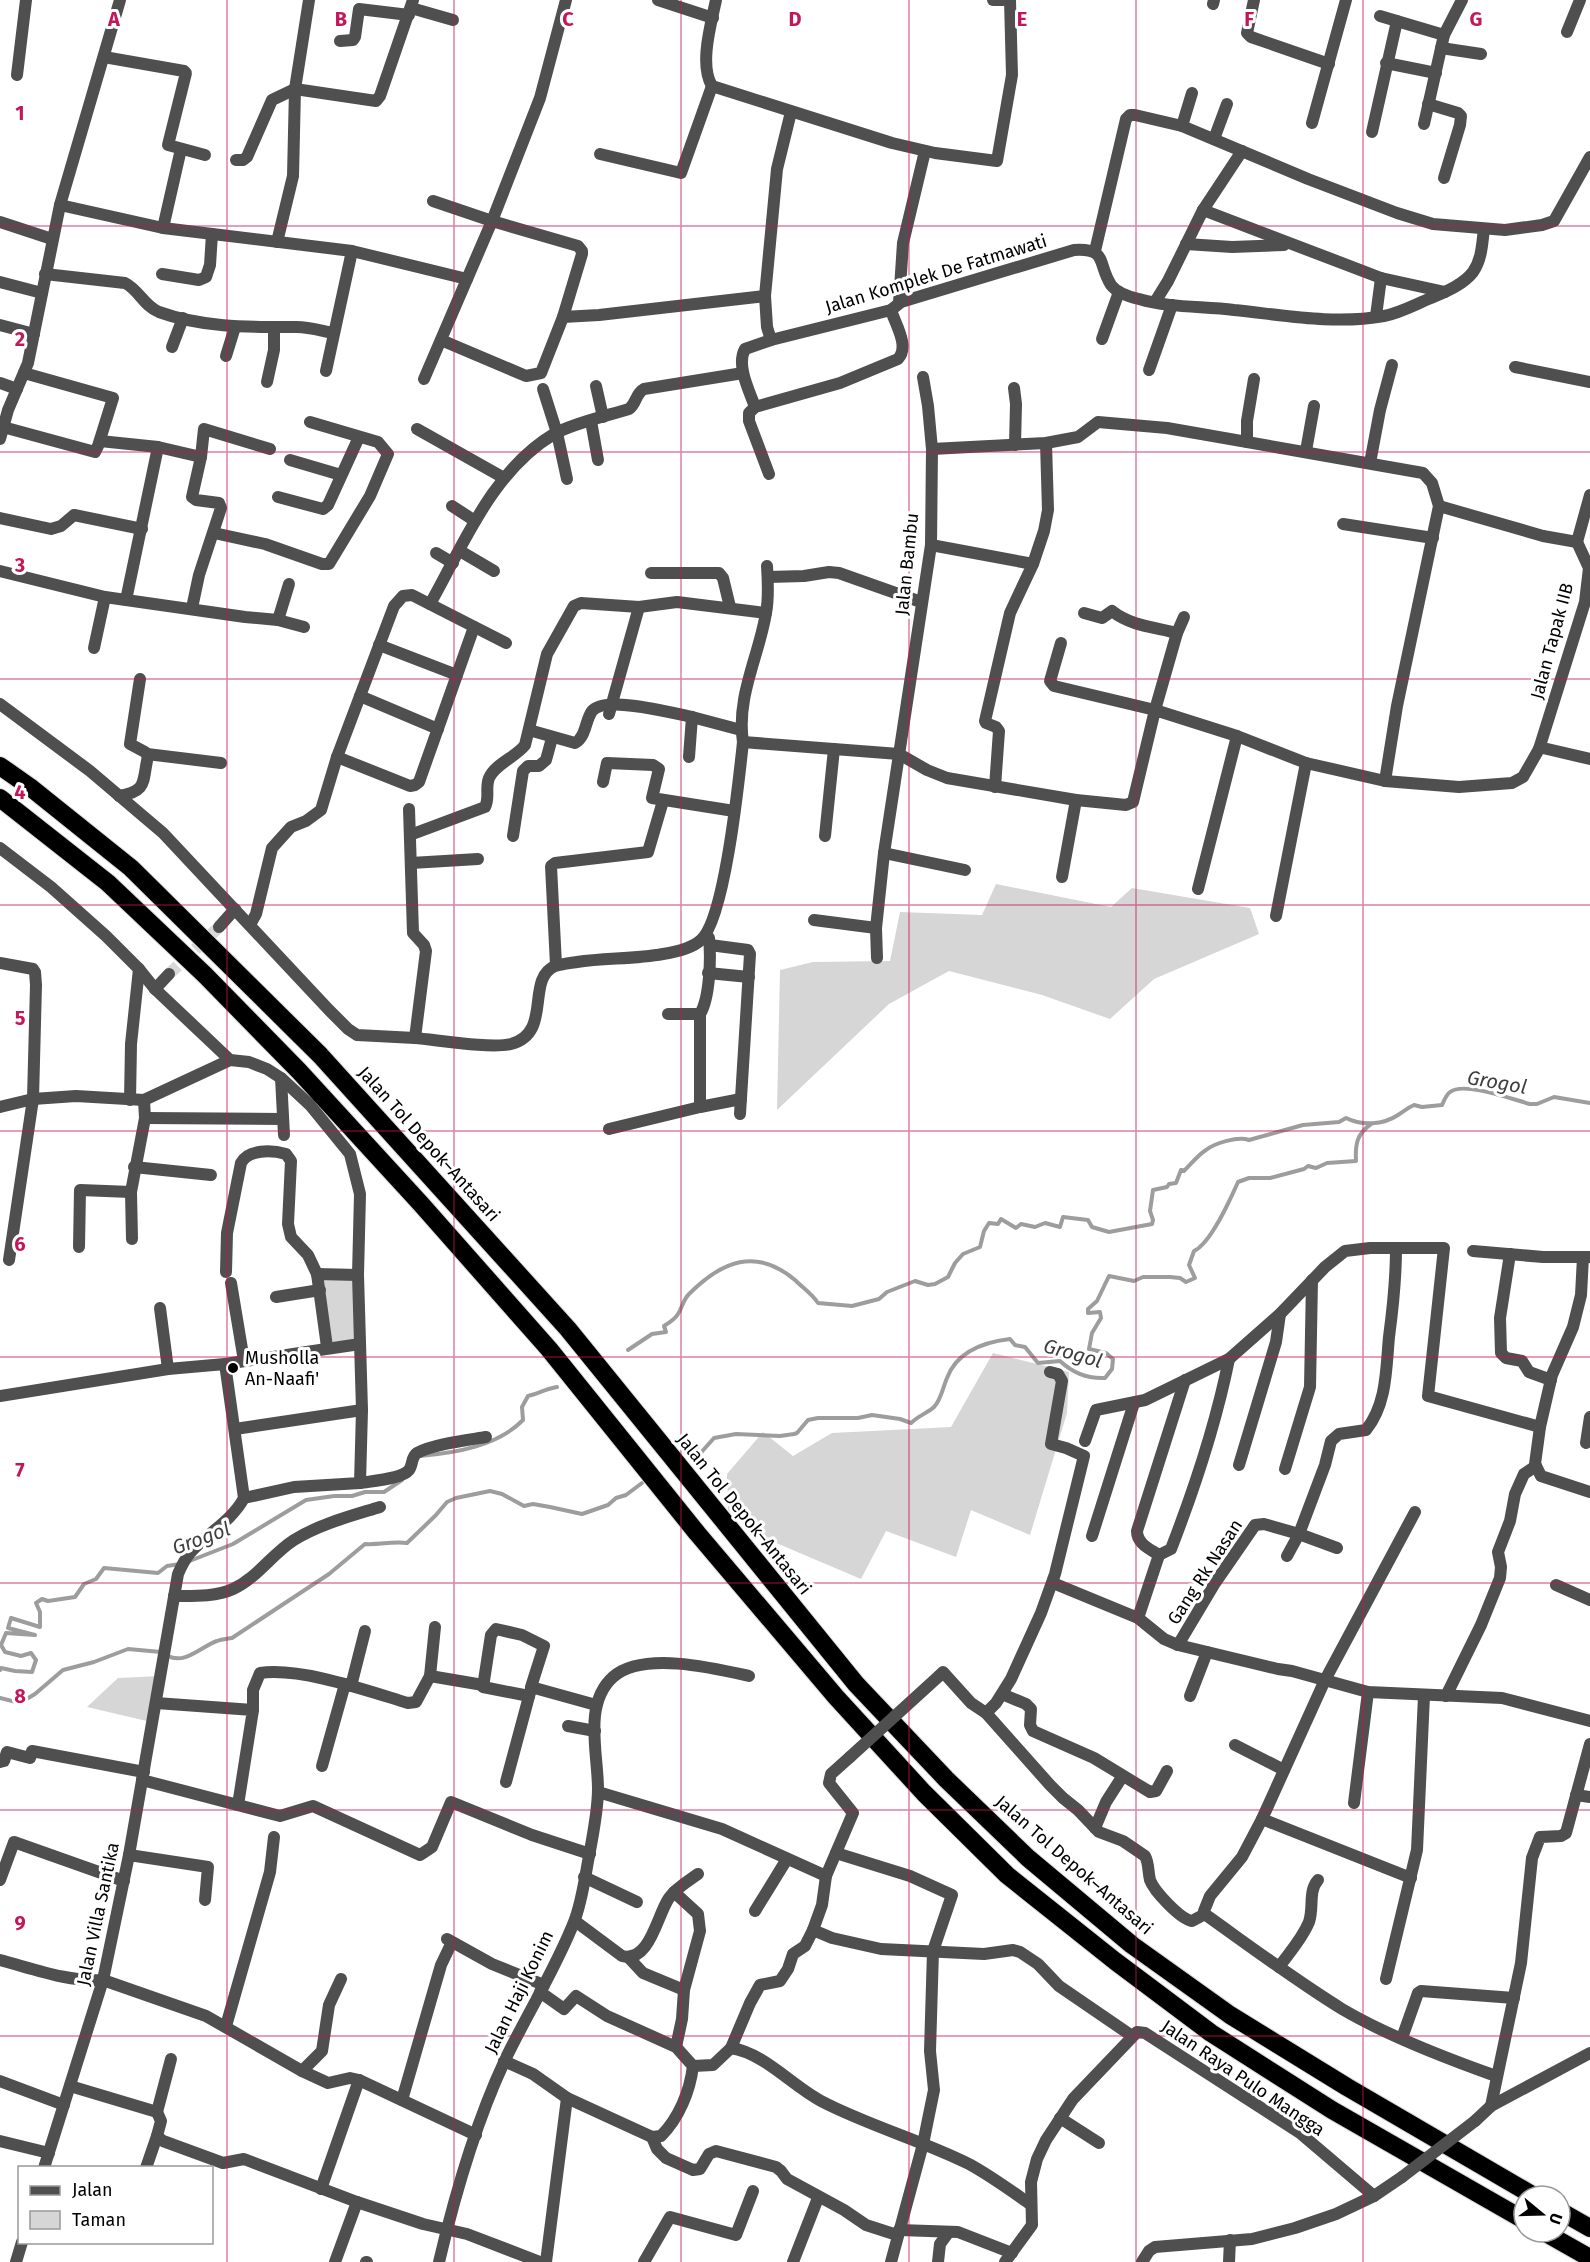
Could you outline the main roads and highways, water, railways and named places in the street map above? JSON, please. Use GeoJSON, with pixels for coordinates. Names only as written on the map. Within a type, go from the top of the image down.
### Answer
{"type":"FeatureCollection","features":[{"type":"Feature","properties":{"kind":"highway","name":"Jalan Tol Depok–Antasari"},"geometry":{"type":"LineString","coordinates":[[0,766],[30,787],[131,868],[320,1055],[567,1329],[856,1684],[946,1779],[1028,1858],[1132,1946],[1230,2015],[1347,2087],[1513,2184]]}},
{"type":"Feature","properties":{"kind":"highway"},"geometry":{"type":"LineString","coordinates":[[0,798],[108,883],[205,975],[298,1071],[421,1204],[549,1349],[698,1533],[836,1697],[924,1793],[1007,1875],[1115,1961],[1211,2033],[1332,2110],[1512,2213]]}},
{"type":"Feature","properties":{"kind":"highway"},"geometry":{"type":"LineString","coordinates":[[1572,2218],[1590,2228]]}},
{"type":"Feature","properties":{"kind":"highway"},"geometry":{"type":"LineString","coordinates":[[1564,2244],[1590,2259]]}},
{"type":"Feature","properties":{"kind":"waterway","name":"Grogol"},"geometry":{"type":"LineString","coordinates":[[628,1350],[652,1334],[666,1332],[664,1326],[677,1316],[689,1294],[714,1273],[740,1262],[753,1261],[781,1270],[795,1280],[818,1303],[852,1306],[879,1299],[887,1292],[915,1281],[928,1285],[948,1277],[963,1254],[980,1247],[984,1231],[989,1223],[998,1224],[1001,1219],[1016,1228],[1021,1224],[1035,1227],[1045,1223],[1060,1227],[1063,1217],[1088,1220],[1092,1227],[1109,1232],[1152,1224],[1150,1211],[1153,1190],[1176,1183],[1181,1170],[1184,1171],[1200,1154],[1210,1147],[1227,1141],[1249,1140],[1303,1125],[1339,1122],[1346,1118],[1366,1123],[1379,1122],[1392,1118],[1414,1105],[1422,1107],[1442,1105],[1449,1093],[1457,1089],[1477,1090],[1530,1104],[1537,1104],[1554,1097],[1590,1103]]}},
{"type":"Feature","properties":{"kind":"waterway","name":"Grogol"},"geometry":{"type":"LineString","coordinates":[[697,1457],[714,1438],[736,1434],[780,1436],[794,1434],[808,1420],[818,1418],[858,1418],[872,1415],[911,1423],[936,1404],[957,1361],[972,1350],[1000,1340],[1010,1339],[1015,1345],[1025,1347],[1038,1363],[1060,1361],[1081,1374],[1105,1378],[1112,1369],[1113,1359],[1106,1353],[1089,1349],[1092,1333],[1101,1318],[1100,1312],[1088,1313],[1088,1309],[1097,1301],[1109,1276],[1134,1281],[1143,1277],[1180,1278],[1186,1282],[1195,1278],[1189,1265],[1194,1251],[1213,1230],[1238,1182],[1249,1178],[1270,1178],[1308,1166],[1316,1168],[1327,1163],[1356,1161],[1358,1140],[1371,1124]]}},
{"type":"Feature","properties":{"kind":"waterway","name":"Grogol"},"geometry":{"type":"LineString","coordinates":[[420,1456],[475,1447],[501,1436],[523,1420],[522,1407],[528,1396],[557,1387]]}},
{"type":"Feature","properties":{"kind":"waterway","name":"Grogol"},"geometry":{"type":"LineString","coordinates":[[187,1562],[233,1544],[306,1500],[352,1496],[365,1492],[384,1492],[402,1480]]}},
{"type":"Feature","properties":{"kind":"waterway","name":"Grogol"},"geometry":{"type":"LineString","coordinates":[[168,1656],[187,1657],[211,1643],[232,1638],[329,1574],[365,1544],[407,1543],[447,1502],[456,1498],[490,1491],[502,1494],[524,1506],[533,1504],[582,1514],[608,1505],[642,1483]]}},
{"type":"Feature","properties":{"kind":"waterway","name":"Grogol"},"geometry":{"type":"LineString","coordinates":[[0,1670],[1,1668],[32,1672],[36,1660],[31,1653],[21,1656],[5,1652],[1,1645],[6,1633],[35,1635],[8,1628],[11,1618],[40,1627],[40,1612],[36,1603],[42,1599],[48,1601],[75,1597],[84,1584],[96,1579],[104,1568],[158,1573],[167,1566],[180,1564]]}},
{"type":"Feature","properties":{"kind":"waterway","name":"Grogol"},"geometry":{"type":"LineString","coordinates":[[0,1698],[20,1703],[35,1694],[63,1670],[94,1662],[128,1649],[161,1652]]}},
{"type":"Feature","properties":{"kind":"tunnel"},"geometry":{"type":"LineString","coordinates":[[169,974],[219,927]]}},
{"type":"Feature","properties":{"kind":"place","name":"Musholla An-Naafi'"},"geometry":{"type":"Point","coordinates":[233,1368]}}]}
